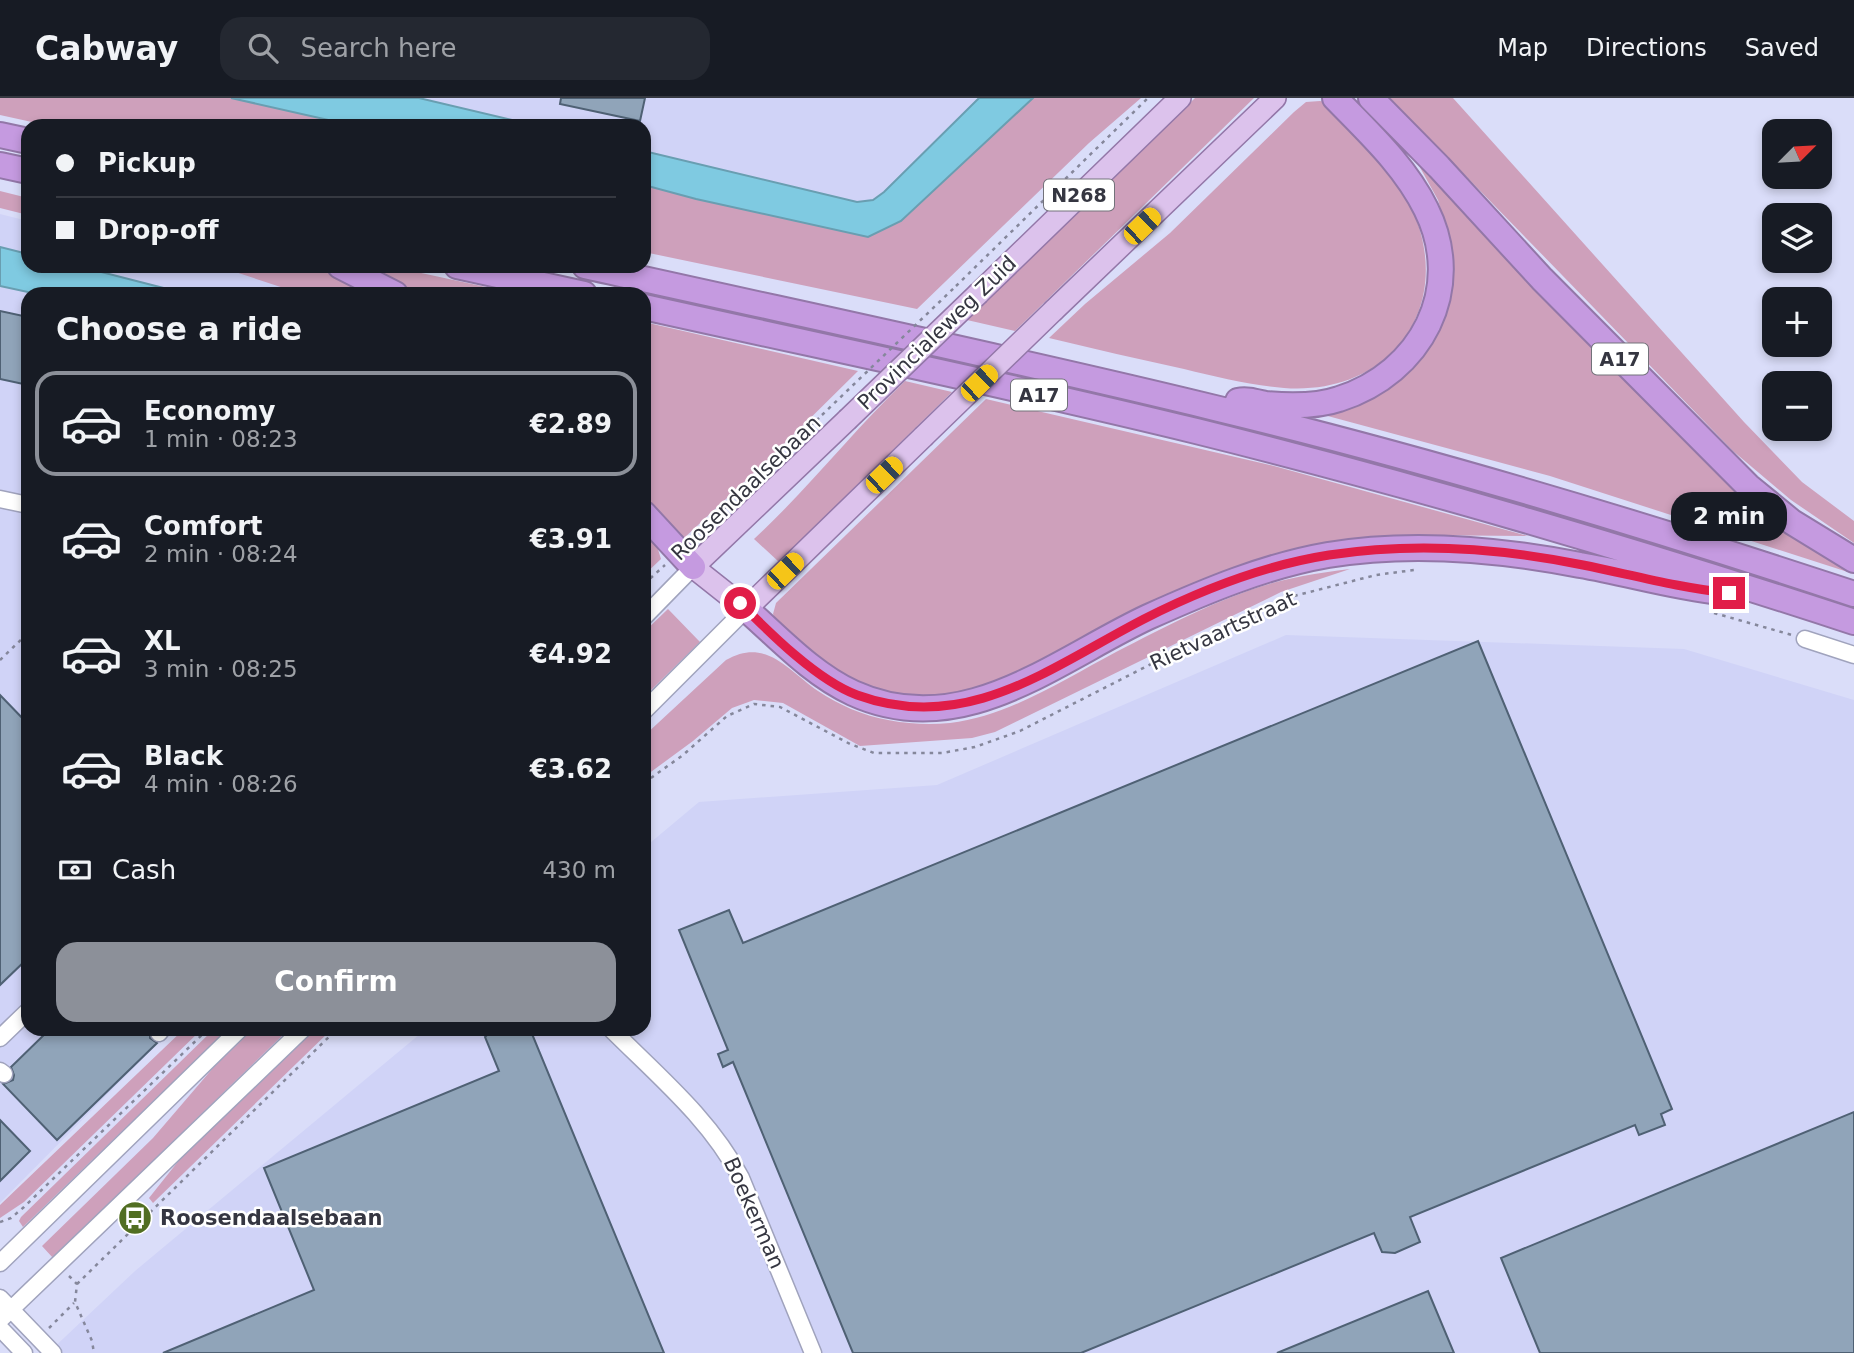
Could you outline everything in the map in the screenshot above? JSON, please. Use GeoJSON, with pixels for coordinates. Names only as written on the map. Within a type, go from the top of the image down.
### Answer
{"type":"FeatureCollection","features":[{"type":"Feature","properties":{"kind":"highway","name":"A17"},"geometry":{"type":"LineString","coordinates":[[1216,408],[1244,400],[1265,404],[1305,405],[1338,400],[1369,386],[1391,372],[1410,354],[1424,333],[1436,306],[1442,279],[1439,244],[1426,209],[1384,149],[1335,98]]}},
{"type":"Feature","properties":{"kind":"highway","name":"A17"},"geometry":{"type":"LineString","coordinates":[[1371,98],[1542,279],[1748,486],[1792,522],[1854,560]]}},
{"type":"Feature","properties":{"kind":"highway"},"geometry":{"type":"LineString","coordinates":[[0,135],[21,140]]}},
{"type":"Feature","properties":{"kind":"highway"},"geometry":{"type":"LineString","coordinates":[[0,165],[21,170]]}},
{"type":"Feature","properties":{"kind":"highway"},"geometry":{"type":"LineString","coordinates":[[354,273],[381,287]]}},
{"type":"Feature","properties":{"kind":"highway"},"geometry":{"type":"LineString","coordinates":[[489,273],[552,287]]}},
{"type":"Feature","properties":{"kind":"highway","name":"A17"},"geometry":{"type":"LineString","coordinates":[[616,273],[1216,408],[1504,484],[1702,543],[1854,594]]}},
{"type":"Feature","properties":{"kind":"highway","name":"A17"},"geometry":{"type":"LineString","coordinates":[[651,309],[1195,431],[1493,510],[1854,622]]}},
{"type":"Feature","properties":{"kind":"highway"},"geometry":{"type":"LineString","coordinates":[[651,522],[686,559]]}},
{"type":"Feature","properties":{"kind":"highway","name":"A17"},"geometry":{"type":"LineString","coordinates":[[746,609],[818,674],[855,694],[887,704],[917,708],[975,702],[1017,687],[1146,618],[1224,584],[1291,563],[1367,550],[1423,548],[1497,551],[1702,590],[1783,599]]}},
{"type":"Feature","properties":{"kind":"main road","name":"Provincialeweg Zuid"},"geometry":{"type":"LineString","coordinates":[[686,559],[847,420],[1180,98]]}},
{"type":"Feature","properties":{"kind":"main road","name":"N268"},"geometry":{"type":"LineString","coordinates":[[746,609],[1275,98]]}},
{"type":"Feature","properties":{"kind":"main road"},"geometry":{"type":"LineString","coordinates":[[686,559],[746,609]]}},
{"type":"Feature","properties":{"kind":"street"},"geometry":{"type":"LineString","coordinates":[[0,499],[21,504]]}},
{"type":"Feature","properties":{"kind":"street","name":"Roosendaalsebaan"},"geometry":{"type":"LineString","coordinates":[[651,610],[662,599],[686,559]]}},
{"type":"Feature","properties":{"kind":"street","name":"N268"},"geometry":{"type":"LineString","coordinates":[[651,704],[746,609]]}},
{"type":"Feature","properties":{"kind":"street"},"geometry":{"type":"LineString","coordinates":[[1805,639],[1854,654]]}},
{"type":"Feature","properties":{"kind":"street"},"geometry":{"type":"LineString","coordinates":[[0,1038],[21,1018]]}},
{"type":"Feature","properties":{"kind":"street"},"geometry":{"type":"LineString","coordinates":[[0,1263],[233,1036]]}},
{"type":"Feature","properties":{"kind":"street"},"geometry":{"type":"LineString","coordinates":[[53,1353],[4,1309],[296,1036]]}},
{"type":"Feature","properties":{"kind":"street","name":"Boekerman"},"geometry":{"type":"LineString","coordinates":[[618,1036],[709,1127],[727,1152],[741,1178],[813,1353]]}},
{"type":"Feature","properties":{"kind":"street"},"geometry":{"type":"LineString","coordinates":[[0,1328],[24,1353]]}},
{"type":"Feature","properties":{"kind":"path","name":"Roosendaalsebaan"},"geometry":{"type":"LineString","coordinates":[[774,461],[1148,98]]}},
{"type":"Feature","properties":{"kind":"path","name":"Roosendaalsebaan"},"geometry":{"type":"LineString","coordinates":[[651,580],[686,559],[765,470]]}},
{"type":"Feature","properties":{"kind":"path","name":"Rietvaartstraat"},"geometry":{"type":"LineString","coordinates":[[651,778],[683,755],[727,716],[754,704],[780,707],[850,744],[874,753],[942,753],[975,747],[1020,731],[1247,615],[1294,596],[1376,575],[1423,569]]}},
{"type":"Feature","properties":{"kind":"path"},"geometry":{"type":"LineString","coordinates":[[1709,612],[1805,639]]}},
{"type":"Feature","properties":{"kind":"path"},"geometry":{"type":"LineString","coordinates":[[0,660],[21,640]]}},
{"type":"Feature","properties":{"kind":"path"},"geometry":{"type":"LineString","coordinates":[[0,1222],[11,1218],[24,1207],[201,1036]]}},
{"type":"Feature","properties":{"kind":"path"},"geometry":{"type":"LineString","coordinates":[[77,1284],[330,1036]]}},
{"type":"Feature","properties":{"kind":"shaded area"},"geometry":{"type":"Polygon","coordinates":[[[0,98],[231,98],[324,119],[21,120],[0,115],[0,98]]]}},
{"type":"Feature","properties":{"kind":"shaded area"},"geometry":{"type":"Polygon","coordinates":[[[106,98],[1076,98],[1036,143],[894,207],[711,236],[651,223],[651,119],[198,119],[106,98]]]}},
{"type":"Feature","properties":{"kind":"shaded area"},"geometry":{"type":"Polygon","coordinates":[[[231,98],[419,98],[508,119],[324,119],[231,98]]]}},
{"type":"Feature","properties":{"kind":"shaded area"},"geometry":{"type":"Polygon","coordinates":[[[979,98],[1033,98],[901,221],[868,237],[651,187],[651,153],[857,202],[873,200],[979,98]]]}},
{"type":"Feature","properties":{"kind":"shaded area"},"geometry":{"type":"Polygon","coordinates":[[[1033,98],[1141,98],[1089,143],[917,309],[651,253],[651,187],[868,237],[901,221],[1033,98]]]}},
{"type":"Feature","properties":{"kind":"shaded area"},"geometry":{"type":"Polygon","coordinates":[[[1195,98],[1254,98],[1015,331],[967,320],[1195,98]]]}},
{"type":"Feature","properties":{"kind":"shaded area"},"geometry":{"type":"Polygon","coordinates":[[[1390,98],[1453,98],[1762,441],[1802,482],[1854,521],[1854,543],[1791,500],[1733,451],[1390,98]]]}},
{"type":"Feature","properties":{"kind":"shaded area"},"geometry":{"type":"Polygon","coordinates":[[[1306,102],[1334,104],[1388,169],[1413,211],[1424,247],[1425,281],[1418,312],[1404,339],[1382,361],[1354,378],[1321,387],[1284,388],[1221,378],[1049,338],[1170,233],[1294,112],[1306,102]]]}},
{"type":"Feature","properties":{"kind":"shaded area"},"geometry":{"type":"Polygon","coordinates":[[[1417,162],[1854,569],[1854,574],[1550,476],[1324,415],[1387,386],[1452,267],[1450,241],[1438,200],[1417,162]]]}},
{"type":"Feature","properties":{"kind":"shaded area"},"geometry":{"type":"Polygon","coordinates":[[[0,191],[21,196],[21,213],[0,208],[0,191]]]}},
{"type":"Feature","properties":{"kind":"shaded area"},"geometry":{"type":"Polygon","coordinates":[[[0,214],[21,219],[21,273],[252,273],[287,287],[21,287],[21,1036],[165,1036],[0,1203],[0,214]]]}},
{"type":"Feature","properties":{"kind":"shaded area"},"geometry":{"type":"Polygon","coordinates":[[[0,247],[21,252],[21,273],[105,273],[160,287],[21,287],[21,291],[0,286],[0,247]]]}},
{"type":"Feature","properties":{"kind":"shaded area"},"geometry":{"type":"Polygon","coordinates":[[[238,273],[328,273],[360,287],[281,287],[238,273]]]}},
{"type":"Feature","properties":{"kind":"shaded area"},"geometry":{"type":"Polygon","coordinates":[[[378,273],[421,273],[486,287],[404,287],[378,273]]]}},
{"type":"Feature","properties":{"kind":"shaded area"},"geometry":{"type":"Polygon","coordinates":[[[651,324],[858,371],[773,455],[682,540],[651,506],[651,324]]]}},
{"type":"Feature","properties":{"kind":"shaded area"},"geometry":{"type":"Polygon","coordinates":[[[905,381],[952,392],[779,562],[754,539],[905,381]]]}},
{"type":"Feature","properties":{"kind":"shaded area"},"geometry":{"type":"Polygon","coordinates":[[[986,399],[1274,466],[1528,536],[1408,535],[1320,548],[991,689],[927,698],[894,693],[858,682],[831,668],[778,625],[773,614],[776,603],[986,399]]]}},
{"type":"Feature","properties":{"kind":"shaded area"},"geometry":{"type":"Polygon","coordinates":[[[651,537],[656,543],[661,559],[651,568],[651,537]]]}},
{"type":"Feature","properties":{"kind":"shaded area"},"geometry":{"type":"Polygon","coordinates":[[[1350,569],[1281,592],[995,732],[972,738],[860,746],[783,703],[754,700],[732,708],[651,772],[651,730],[726,660],[740,654],[753,652],[776,659],[822,694],[875,717],[925,724],[950,723],[994,713],[1015,705],[1161,629],[1230,597],[1278,581],[1350,569]]]}},
{"type":"Feature","properties":{"kind":"shaded area"},"geometry":{"type":"Polygon","coordinates":[[[668,609],[700,642],[651,690],[651,625],[668,609]]]}},
{"type":"Feature","properties":{"kind":"shaded area"},"geometry":{"type":"Polygon","coordinates":[[[1286,635],[1684,649],[1854,700],[1854,1353],[48,1353],[135,1271],[418,1036],[651,1036],[651,842],[699,802],[937,785],[1286,635]]]}},
{"type":"Feature","properties":{"kind":"shaded area"},"geometry":{"type":"Polygon","coordinates":[[[177,1036],[195,1036],[24,1202],[0,1218],[0,1205],[177,1036]]]}},
{"type":"Feature","properties":{"kind":"shaded area"},"geometry":{"type":"Polygon","coordinates":[[[207,1036],[221,1036],[23,1227],[19,1221],[207,1036]]]}},
{"type":"Feature","properties":{"kind":"shaded area"},"geometry":{"type":"Polygon","coordinates":[[[246,1036],[282,1036],[53,1258],[42,1246],[153,1138],[213,1068],[246,1036]]]}},
{"type":"Feature","properties":{"kind":"shaded area"},"geometry":{"type":"Polygon","coordinates":[[[307,1036],[325,1036],[153,1203],[149,1198],[180,1159],[307,1036]]]}},
{"type":"Feature","properties":{"kind":"building"},"geometry":{"type":"Polygon","coordinates":[[[561,98],[645,98],[640,119],[560,104],[561,98]]]}},
{"type":"Feature","properties":{"kind":"building"},"geometry":{"type":"Polygon","coordinates":[[[0,311],[21,316],[21,384],[0,379],[0,311]]]}},
{"type":"Feature","properties":{"kind":"building"},"geometry":{"type":"Polygon","coordinates":[[[1478,641],[1672,1109],[1661,1114],[1665,1125],[1639,1135],[1635,1125],[1410,1217],[1420,1242],[1395,1253],[1382,1252],[1374,1233],[1081,1353],[853,1353],[733,1062],[723,1067],[718,1054],[728,1050],[679,930],[729,910],[743,943],[1478,641]]]}},
{"type":"Feature","properties":{"kind":"building"},"geometry":{"type":"Polygon","coordinates":[[[0,695],[21,717],[21,965],[0,985],[0,695]]]}},
{"type":"Feature","properties":{"kind":"building"},"geometry":{"type":"Polygon","coordinates":[[[43,1036],[150,1036],[157,1043],[57,1140],[3,1084],[13,1080],[11,1067],[43,1036]]]}},
{"type":"Feature","properties":{"kind":"building"},"geometry":{"type":"Polygon","coordinates":[[[533,1036],[664,1353],[163,1353],[314,1290],[264,1168],[499,1071],[485,1037],[533,1036]]]}},
{"type":"Feature","properties":{"kind":"building"},"geometry":{"type":"Polygon","coordinates":[[[1854,1112],[1854,1353],[1540,1353],[1501,1258],[1854,1112]]]}},
{"type":"Feature","properties":{"kind":"building"},"geometry":{"type":"Polygon","coordinates":[[[0,1120],[30,1151],[0,1181],[0,1120]]]}},
{"type":"Feature","properties":{"kind":"building"},"geometry":{"type":"Polygon","coordinates":[[[1428,1291],[1454,1353],[1277,1353],[1428,1291]]]}},
{"type":"Feature","properties":{"kind":"place","name":"Roosendaalsebaan"},"geometry":{"type":"Point","coordinates":[135,1218]}},
{"type":"Feature","properties":{"kind":"route"},"geometry":{"type":"LineString","coordinates":[[740,603],[818,674],[855,694],[887,704],[917,708],[975,702],[1017,687],[1146,618],[1224,584],[1327,555],[1423,548],[1497,551],[1729,593]]}}]}
